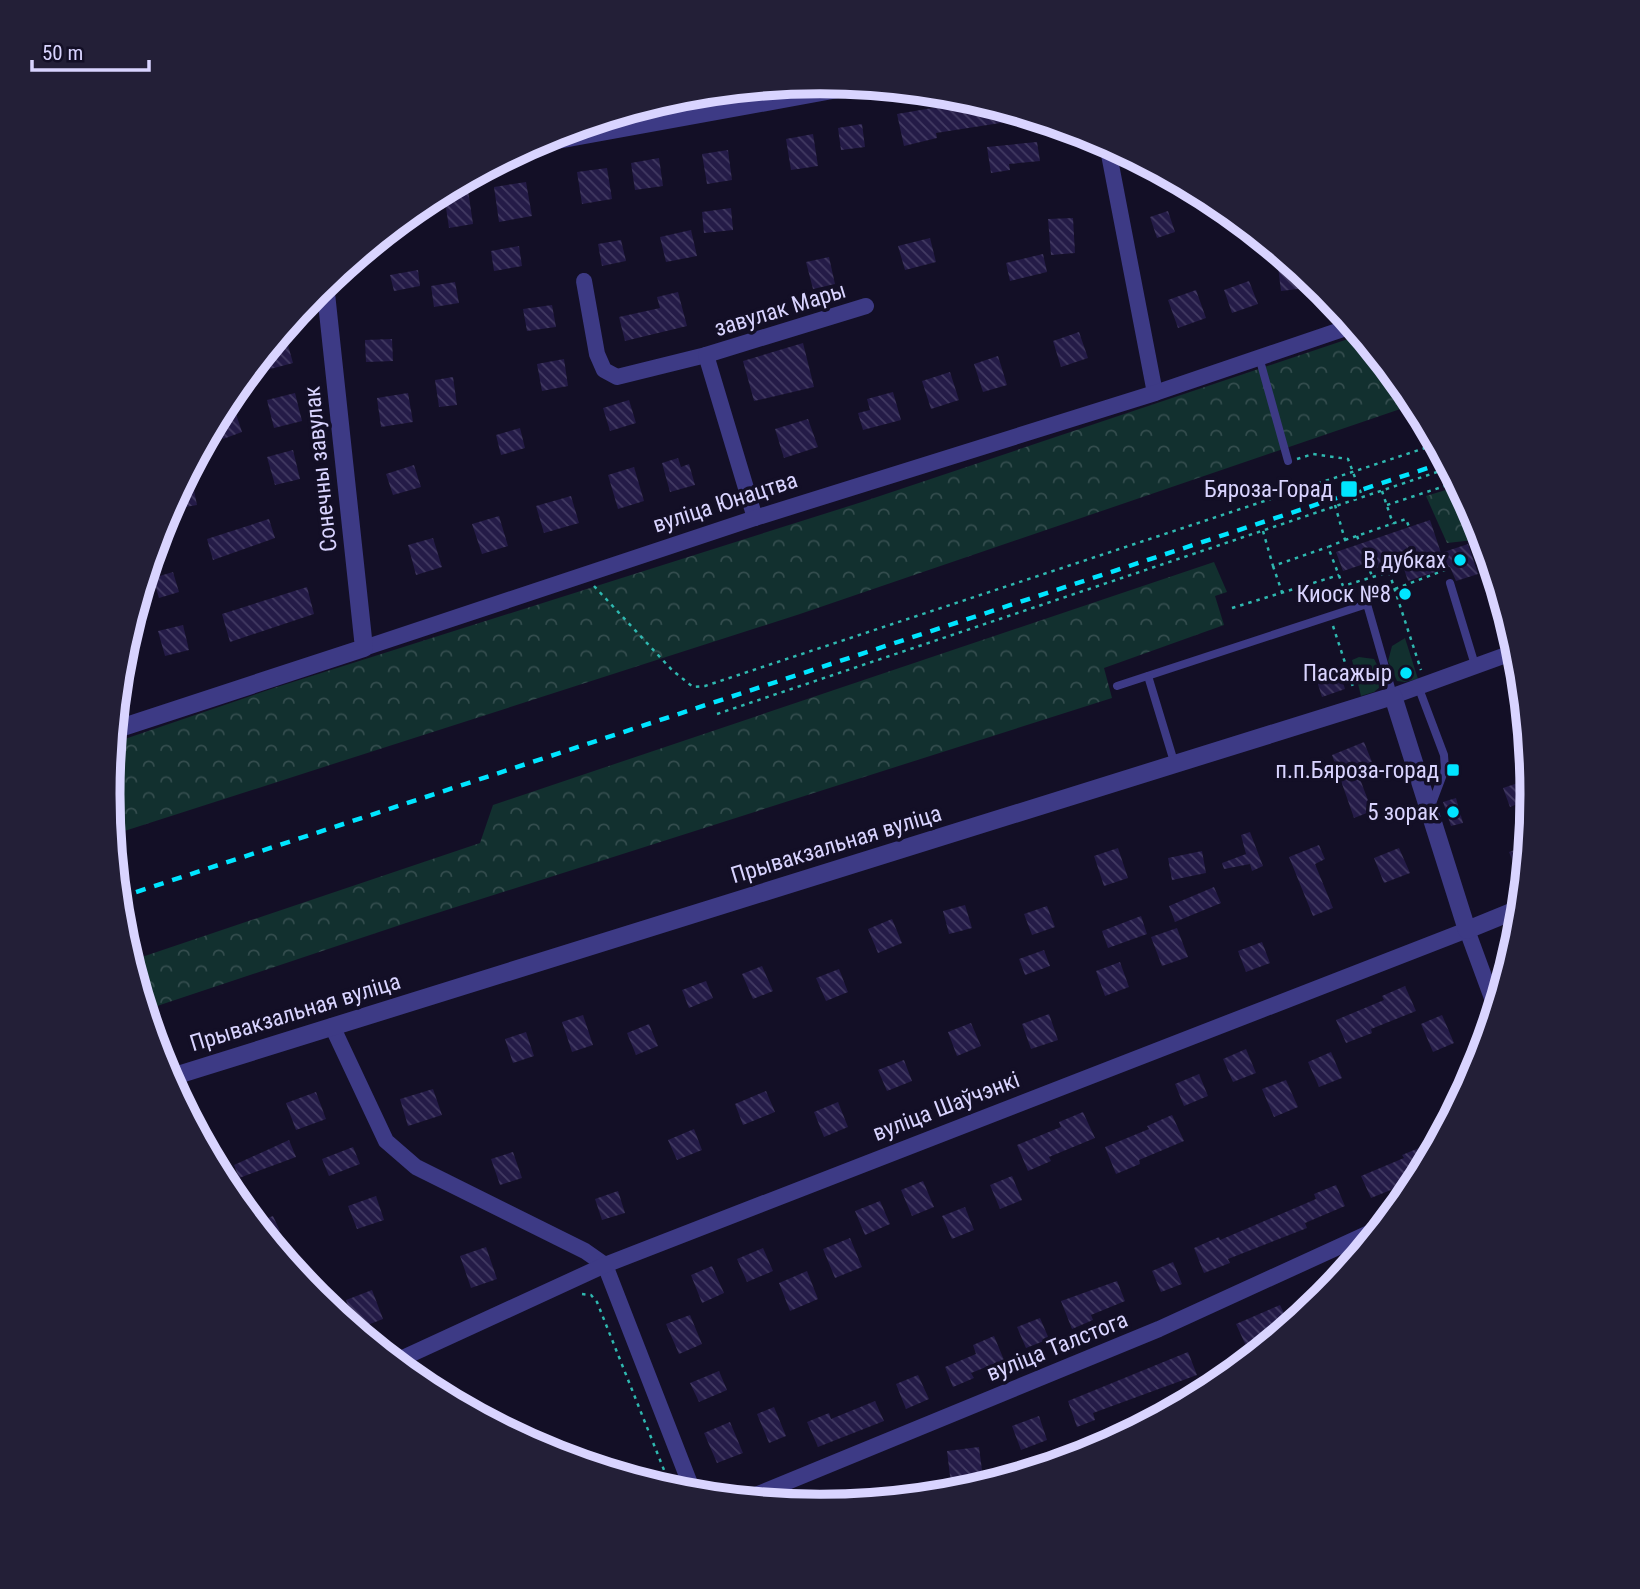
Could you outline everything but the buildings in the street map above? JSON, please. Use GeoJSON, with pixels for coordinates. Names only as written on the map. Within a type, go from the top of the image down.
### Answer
{"type":"FeatureCollection","features":[{"type":"Feature","properties":{"kind":"street"},"geometry":{"type":"LineString","coordinates":[[584,136],[815,94]]}},
{"type":"Feature","properties":{"kind":"street"},"geometry":{"type":"LineString","coordinates":[[1110,158],[1155,393]]}},
{"type":"Feature","properties":{"kind":"street","name":"завулак Мары"},"geometry":{"type":"LineString","coordinates":[[584,281],[597,354],[604,370],[617,377],[706,355],[866,306]]}},
{"type":"Feature","properties":{"kind":"street","name":"Сонечны завулак"},"geometry":{"type":"LineString","coordinates":[[327,298],[364,648]]}},
{"type":"Feature","properties":{"kind":"street","name":"вуліца Юнацтва"},"geometry":{"type":"LineString","coordinates":[[123,727],[755,518],[1155,393],[1342,329]]}},
{"type":"Feature","properties":{"kind":"street","name":"завулак Мары"},"geometry":{"type":"LineString","coordinates":[[706,355],[755,518]]}},
{"type":"Feature","properties":{"kind":"street","name":"Прывакзальная вуліца"},"geometry":{"type":"LineString","coordinates":[[178,1074],[1394,696],[1506,655]]}},
{"type":"Feature","properties":{"kind":"street"},"geometry":{"type":"LineString","coordinates":[[1394,696],[1428,812],[1491,994]]}},
{"type":"Feature","properties":{"kind":"street","name":"вуліца Шаўчэнкі"},"geometry":{"type":"LineString","coordinates":[[404,1358],[604,1265],[1510,913]]}},
{"type":"Feature","properties":{"kind":"street"},"geometry":{"type":"LineString","coordinates":[[332,1026],[386,1141],[416,1167],[585,1251],[604,1265],[689,1482]]}},
{"type":"Feature","properties":{"kind":"street","name":"вуліца Талстога"},"geometry":{"type":"LineString","coordinates":[[763,1492],[1159,1329],[1363,1236]]}},
{"type":"Feature","properties":{"kind":"lane"},"geometry":{"type":"LineString","coordinates":[[1259,357],[1288,461]]}},
{"type":"Feature","properties":{"kind":"lane"},"geometry":{"type":"LineString","coordinates":[[1450,583],[1475,665]]}},
{"type":"Feature","properties":{"kind":"lane"},"geometry":{"type":"LineString","coordinates":[[1117,686],[1367,604],[1394,696]]}},
{"type":"Feature","properties":{"kind":"lane"},"geometry":{"type":"LineString","coordinates":[[1148,676],[1175,765]]}},
{"type":"Feature","properties":{"kind":"lane"},"geometry":{"type":"LineString","coordinates":[[1422,685],[1444,755],[1445,769],[1428,812]]}},
{"type":"Feature","properties":{"kind":"path"},"geometry":{"type":"LineString","coordinates":[[583,575],[671,670],[693,687],[705,686],[1427,447]]}},
{"type":"Feature","properties":{"kind":"path"},"geometry":{"type":"LineString","coordinates":[[1288,461],[1314,454],[1348,459],[1362,496]]}},
{"type":"Feature","properties":{"kind":"path"},"geometry":{"type":"LineString","coordinates":[[717,714],[1440,471]]}},
{"type":"Feature","properties":{"kind":"path"},"geometry":{"type":"LineString","coordinates":[[1387,505],[1448,485]]}},
{"type":"Feature","properties":{"kind":"path"},"geometry":{"type":"LineString","coordinates":[[1381,490],[1394,524]]}},
{"type":"Feature","properties":{"kind":"path"},"geometry":{"type":"LineString","coordinates":[[1335,505],[1345,540]]}},
{"type":"Feature","properties":{"kind":"path"},"geometry":{"type":"LineString","coordinates":[[1273,566],[1406,519],[1409,527]]}},
{"type":"Feature","properties":{"kind":"path"},"geometry":{"type":"LineString","coordinates":[[1262,530],[1282,592]]}},
{"type":"Feature","properties":{"kind":"path"},"geometry":{"type":"LineString","coordinates":[[1357,536],[1360,544]]}},
{"type":"Feature","properties":{"kind":"path"},"geometry":{"type":"LineString","coordinates":[[1328,547],[1343,586],[1389,572],[1422,685]]}},
{"type":"Feature","properties":{"kind":"path"},"geometry":{"type":"LineString","coordinates":[[1367,563],[1372,576]]}},
{"type":"Feature","properties":{"kind":"path"},"geometry":{"type":"LineString","coordinates":[[1395,589],[1450,568]]}},
{"type":"Feature","properties":{"kind":"path"},"geometry":{"type":"LineString","coordinates":[[1232,608],[1339,575]]}},
{"type":"Feature","properties":{"kind":"path"},"geometry":{"type":"LineString","coordinates":[[1330,616],[1359,707]]}},
{"type":"Feature","properties":{"kind":"path"},"geometry":{"type":"LineString","coordinates":[[580,1294],[591,1296],[597,1302],[667,1477]]}},
{"type":"Feature","properties":{"kind":"green space"},"geometry":{"type":"Polygon","coordinates":[[[1350,338],[1403,408],[800,614],[121,832],[122,740],[277,687],[865,501],[1350,338]]]}},
{"type":"Feature","properties":{"kind":"green space"},"geometry":{"type":"Polygon","coordinates":[[[1450,489],[1472,540],[1447,543],[1426,496],[1450,489]]]}},
{"type":"Feature","properties":{"kind":"green space"},"geometry":{"type":"Polygon","coordinates":[[[1214,562],[1227,592],[1215,596],[1224,625],[1104,668],[1112,698],[406,923],[153,1007],[140,958],[480,843],[493,805],[1214,562]]]}},
{"type":"Feature","properties":{"kind":"green space"},"geometry":{"type":"Polygon","coordinates":[[[1405,638],[1418,679],[1405,682],[1397,681],[1388,661],[1392,646],[1405,638]]]}},
{"type":"Feature","properties":{"kind":"green space"},"geometry":{"type":"Polygon","coordinates":[[[1359,657],[1374,659],[1382,674],[1381,686],[1374,692],[1361,696],[1352,660],[1359,657]]]}},
{"type":"Feature","properties":{"kind":"railway"},"geometry":{"type":"LineString","coordinates":[[127,895],[1437,465]]}},
{"type":"Feature","properties":{"kind":"place","name":"Бяроза-Горад"},"geometry":{"type":"Point","coordinates":[1349,489]}},
{"type":"Feature","properties":{"kind":"place","name":"В дубках"},"geometry":{"type":"Point","coordinates":[1460,560]}},
{"type":"Feature","properties":{"kind":"place","name":"Киоск №8"},"geometry":{"type":"Point","coordinates":[1405,594]}},
{"type":"Feature","properties":{"kind":"place","name":"Пасажыр"},"geometry":{"type":"Point","coordinates":[1406,673]}},
{"type":"Feature","properties":{"kind":"place","name":"п.п.Бяроза-горад"},"geometry":{"type":"Point","coordinates":[1453,770]}},
{"type":"Feature","properties":{"kind":"place","name":"5 зорак"},"geometry":{"type":"Point","coordinates":[1453,812]}}]}
